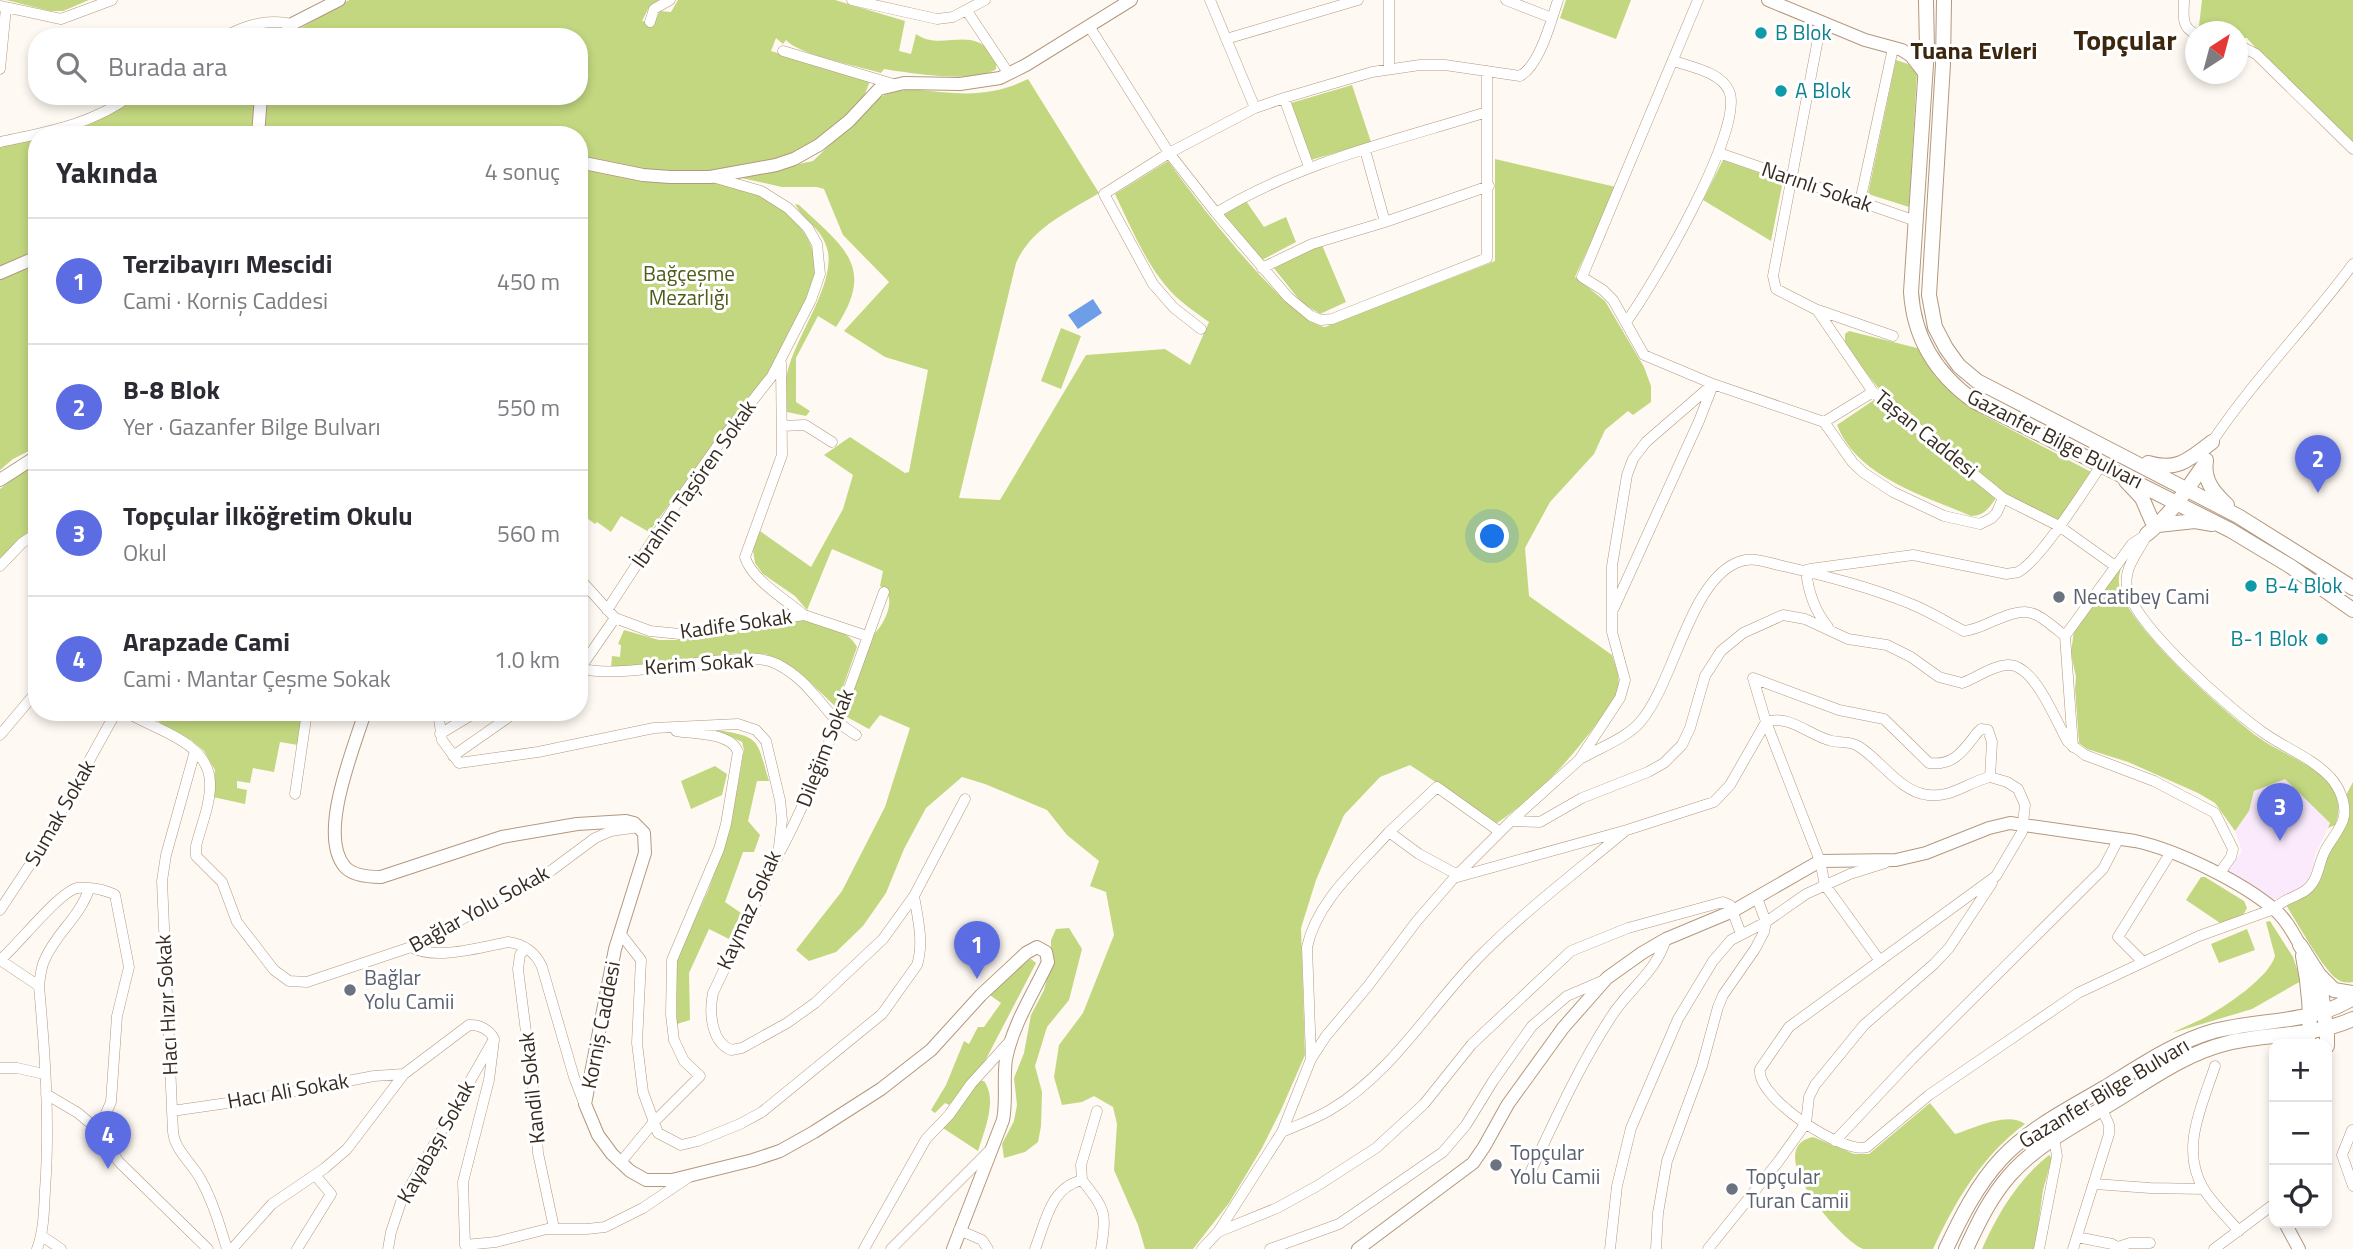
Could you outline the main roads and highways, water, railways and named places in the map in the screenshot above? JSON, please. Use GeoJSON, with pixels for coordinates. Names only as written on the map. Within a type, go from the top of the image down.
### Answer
{"type":"FeatureCollection","features":[{"type":"Feature","properties":{"kind":"main road"},"geometry":{"type":"LineString","coordinates":[[289,28],[292,24],[339,0]]}},
{"type":"Feature","properties":{"kind":"main road"},"geometry":{"type":"LineString","coordinates":[[588,164],[643,175],[710,177],[775,165],[808,153],[849,121],[873,94],[892,84],[974,83],[1009,74],[1131,0]]}},
{"type":"Feature","properties":{"kind":"main road"},"geometry":{"type":"LineString","coordinates":[[1768,0],[1821,23],[1911,55],[1925,74]]}},
{"type":"Feature","properties":{"kind":"main road","name":"Gazanfer Bilge Bulvarı"},"geometry":{"type":"LineString","coordinates":[[1926,0],[1927,38],[1911,292],[1920,338],[1940,371],[1955,386],[1987,408],[2230,530],[2290,566],[2353,610]]}},
{"type":"Feature","properties":{"kind":"main road","name":"Gazanfer Bilge Bulvarı"},"geometry":{"type":"LineString","coordinates":[[1944,0],[1943,64],[1929,270],[1929,295],[1936,327],[1953,358],[1977,381],[2107,449]]}},
{"type":"Feature","properties":{"kind":"main road"},"geometry":{"type":"LineString","coordinates":[[1898,49],[1918,45],[1927,38]]}},
{"type":"Feature","properties":{"kind":"main road"},"geometry":{"type":"LineString","coordinates":[[259,126],[260,105]]}},
{"type":"Feature","properties":{"kind":"main road"},"geometry":{"type":"LineString","coordinates":[[0,273],[28,261]]}},
{"type":"Feature","properties":{"kind":"main road"},"geometry":{"type":"LineString","coordinates":[[2152,527],[2212,442]]}},
{"type":"Feature","properties":{"kind":"main road"},"geometry":{"type":"LineString","coordinates":[[2107,449],[2165,467],[2201,458]]}},
{"type":"Feature","properties":{"kind":"main road"},"geometry":{"type":"LineString","coordinates":[[2107,449],[2238,516],[2353,588]]}},
{"type":"Feature","properties":{"kind":"main road"},"geometry":{"type":"LineString","coordinates":[[2201,458],[2209,485],[2238,516]]}},
{"type":"Feature","properties":{"kind":"main road"},"geometry":{"type":"LineString","coordinates":[[0,480],[28,462]]}},
{"type":"Feature","properties":{"kind":"main road"},"geometry":{"type":"LineString","coordinates":[[2118,472],[2142,498],[2152,527]]}},
{"type":"Feature","properties":{"kind":"main road"},"geometry":{"type":"LineString","coordinates":[[2152,527],[2195,522],[2230,530]]}},
{"type":"Feature","properties":{"kind":"main road","name":"Korniş Caddesi"},"geometry":{"type":"LineString","coordinates":[[362,721],[339,801],[335,826],[337,849],[342,862],[349,870],[370,877],[381,877],[480,844],[521,833],[577,824],[617,820],[634,823],[646,838],[645,853],[621,933],[585,1104],[598,1135],[620,1163],[637,1176],[655,1181],[692,1175],[769,1155],[847,1112],[931,1050],[1012,965],[1032,949],[1042,948],[1046,952],[1048,962],[1012,1039],[1006,1064],[1006,1104],[994,1146],[953,1249]]}},
{"type":"Feature","properties":{"kind":"main road"},"geometry":{"type":"LineString","coordinates":[[1357,1249],[1473,1163],[1519,1088],[1563,1028],[1607,978],[1666,939],[1733,911],[1820,861],[1896,860],[1926,853],[2000,825],[2024,825],[2152,844],[2219,874],[2274,909],[2319,975],[2334,990],[2353,996]]}},
{"type":"Feature","properties":{"kind":"main road"},"geometry":{"type":"LineString","coordinates":[[2300,945],[2316,1014],[2326,1028],[2327,1039]]}},
{"type":"Feature","properties":{"kind":"main road"},"geometry":{"type":"LineString","coordinates":[[2309,1038],[2316,1014],[2319,975]]}},
{"type":"Feature","properties":{"kind":"main road","name":"Gazanfer Bilge Bulvarı"},"geometry":{"type":"LineString","coordinates":[[1946,1249],[1970,1202],[1990,1172],[2015,1146],[2050,1120],[2192,1038],[2218,1030],[2316,1014],[2353,996]]}},
{"type":"Feature","properties":{"kind":"main road"},"geometry":{"type":"LineString","coordinates":[[2332,1046],[2353,1020]]}},
{"type":"Feature","properties":{"kind":"main road","name":"Gazanfer Bilge Bulvarı"},"geometry":{"type":"LineString","coordinates":[[1966,1249],[2001,1185],[2030,1156],[2172,1066],[2230,1043],[2309,1038],[2326,1028],[2353,1020]]}},
{"type":"Feature","properties":{"kind":"main road"},"geometry":{"type":"LineString","coordinates":[[2195,1055],[2230,1048],[2269,1047]]}},
{"type":"Feature","properties":{"kind":"main road"},"geometry":{"type":"LineString","coordinates":[[2288,1228],[2299,1249]]}},
{"type":"Feature","properties":{"kind":"water"},"geometry":{"type":"Polygon","coordinates":[[[1093,299],[1102,313],[1078,329],[1068,315],[1093,299]]]}},
{"type":"Feature","properties":{"kind":"place","name":"B Blok"},"geometry":{"type":"Point","coordinates":[1761,33]}},
{"type":"Feature","properties":{"kind":"place","name":"A Blok"},"geometry":{"type":"Point","coordinates":[1781,91]}},
{"type":"Feature","properties":{"kind":"place","name":"B-8 Blok"},"geometry":{"type":"Point","coordinates":[2318,493]}},
{"type":"Feature","properties":{"kind":"place","name":"B-4 Blok"},"geometry":{"type":"Point","coordinates":[2251,586]}},
{"type":"Feature","properties":{"kind":"place","name":"Necatibey Cami"},"geometry":{"type":"Point","coordinates":[2059,597]}},
{"type":"Feature","properties":{"kind":"place","name":"B-1 Blok"},"geometry":{"type":"Point","coordinates":[2322,639]}},
{"type":"Feature","properties":{"kind":"place","name":"Topçular İlköğretim Okulu"},"geometry":{"type":"Point","coordinates":[2280,841]}},
{"type":"Feature","properties":{"kind":"place","name":"Terzibayırı Mescidi"},"geometry":{"type":"Point","coordinates":[977,979]}},
{"type":"Feature","properties":{"kind":"place","name":"Bağlar Yolu Camii"},"geometry":{"type":"Point","coordinates":[350,990]}},
{"type":"Feature","properties":{"kind":"place","name":"Topçular Yolu Camii"},"geometry":{"type":"Point","coordinates":[1496,1165]}},
{"type":"Feature","properties":{"kind":"place","name":"Arapzade Cami"},"geometry":{"type":"Point","coordinates":[108,1169]}},
{"type":"Feature","properties":{"kind":"place","name":"Topçular Turan Camii"},"geometry":{"type":"Point","coordinates":[1732,1189]}},
{"type":"Feature","properties":{"kind":"district","name":"Topçular"},"geometry":{"type":"Point","coordinates":[2125,40]}},
{"type":"Feature","properties":{"kind":"district","name":"Tuana Evleri"},"geometry":{"type":"Point","coordinates":[1974,51]}},
{"type":"Feature","properties":{"kind":"park label","name":"Bağçeşme Mezarlığı"},"geometry":{"type":"Point","coordinates":[689,286]}}]}
